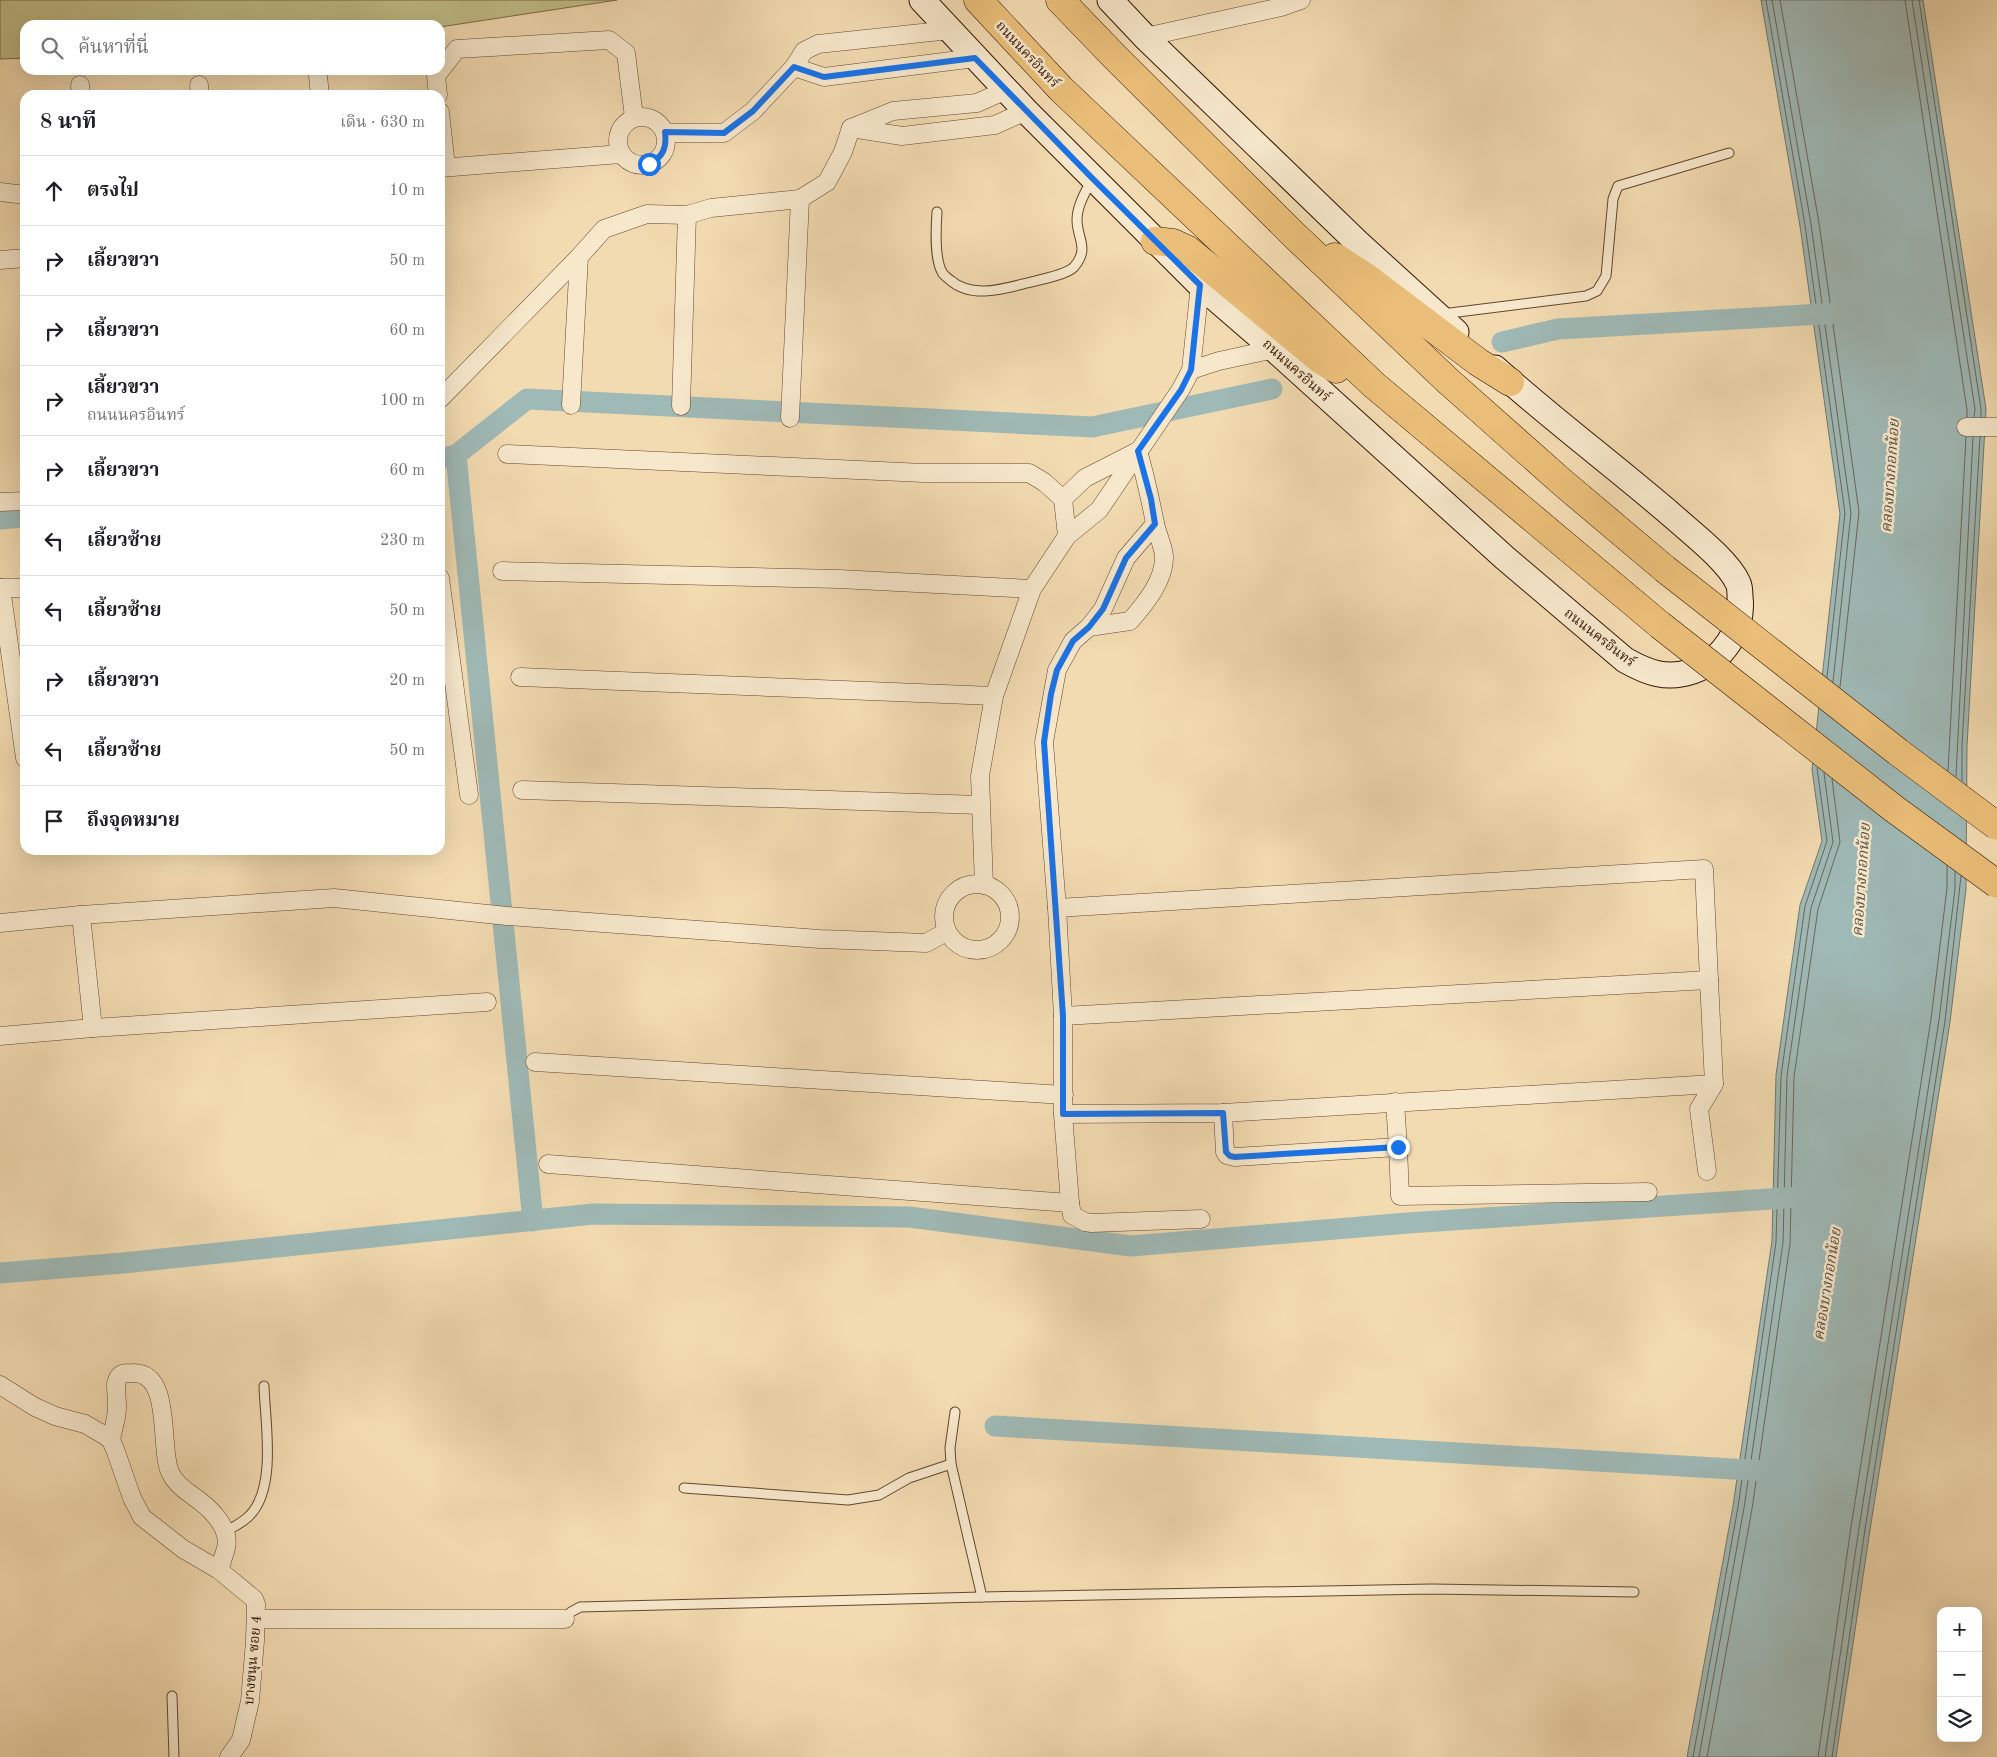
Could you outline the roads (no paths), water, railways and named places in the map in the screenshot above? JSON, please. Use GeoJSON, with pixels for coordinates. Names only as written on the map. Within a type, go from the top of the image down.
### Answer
{"type":"FeatureCollection","features":[{"type":"Feature","properties":{"kind":"main road","name":"ถนนนครอินทร์"},"geometry":{"type":"LineString","coordinates":[[922,0],[1026,111],[1200,285],[1274,348],[1504,558],[1625,660],[1645,671],[1658,674],[1684,674],[1702,668],[1722,653],[1735,633],[1741,608],[1739,583],[1723,562],[1638,486],[1510,382],[1358,242],[1145,37],[1110,0]]}},
{"type":"Feature","properties":{"kind":"main road","name":"ถนนนครอินทร์"},"geometry":{"type":"LineString","coordinates":[[978,0],[1061,89],[1374,386],[1660,625],[1833,762],[1997,884]]}},
{"type":"Feature","properties":{"kind":"main road"},"geometry":{"type":"LineString","coordinates":[[1060,0],[1114,57],[1294,235],[1448,381],[1563,484],[1665,569],[1898,752],[1997,826]]}},
{"type":"Feature","properties":{"kind":"main road"},"geometry":{"type":"LineString","coordinates":[[1294,235],[1367,278],[1478,362],[1510,382]]}},
{"type":"Feature","properties":{"kind":"main road"},"geometry":{"type":"LineString","coordinates":[[1155,241],[1173,243],[1188,250],[1322,360],[1348,377],[1374,386]]}},
{"type":"Feature","properties":{"kind":"street"},"geometry":{"type":"LineString","coordinates":[[1145,37],[1281,7],[1301,0]]}},
{"type":"Feature","properties":{"kind":"street"},"geometry":{"type":"LineString","coordinates":[[665,132],[724,133],[753,111],[794,67],[804,51],[818,44],[950,30]]}},
{"type":"Feature","properties":{"kind":"street"},"geometry":{"type":"LineString","coordinates":[[445,64],[457,49],[609,40],[626,53],[634,117]]}},
{"type":"Feature","properties":{"kind":"street"},"geometry":{"type":"LineString","coordinates":[[794,67],[824,77],[975,58]]}},
{"type":"Feature","properties":{"kind":"street"},"geometry":{"type":"LineString","coordinates":[[437,75],[437,90]]}},
{"type":"Feature","properties":{"kind":"street"},"geometry":{"type":"LineString","coordinates":[[318,76],[319,90]]}},
{"type":"Feature","properties":{"kind":"street"},"geometry":{"type":"LineString","coordinates":[[445,394],[604,229],[647,214],[687,215],[712,208],[800,199],[827,182],[843,152],[851,128],[893,111],[976,103],[1006,90]]}},
{"type":"Feature","properties":{"kind":"street"},"geometry":{"type":"LineString","coordinates":[[851,128],[902,136],[995,125],[1026,111]]}},
{"type":"Feature","properties":{"kind":"street"},"geometry":{"type":"LineString","coordinates":[[634,117],[649,117],[656,121],[665,132],[665,148],[662,155],[649,164],[633,164],[621,154],[618,147],[618,133],[622,126],[634,117]]}},
{"type":"Feature","properties":{"kind":"street"},"geometry":{"type":"LineString","coordinates":[[445,168],[621,154]]}},
{"type":"Feature","properties":{"kind":"street"},"geometry":{"type":"LineString","coordinates":[[0,192],[20,194]]}},
{"type":"Feature","properties":{"kind":"street"},"geometry":{"type":"LineString","coordinates":[[790,418],[800,199]]}},
{"type":"Feature","properties":{"kind":"street"},"geometry":{"type":"LineString","coordinates":[[681,406],[687,215]]}},
{"type":"Feature","properties":{"kind":"street"},"geometry":{"type":"LineString","coordinates":[[571,405],[578,257]]}},
{"type":"Feature","properties":{"kind":"street"},"geometry":{"type":"LineString","coordinates":[[0,260],[20,258]]}},
{"type":"Feature","properties":{"kind":"street"},"geometry":{"type":"LineString","coordinates":[[984,885],[980,776],[994,696],[1032,589],[1067,536],[1099,510],[1181,390],[1191,370],[1200,285]]}},
{"type":"Feature","properties":{"kind":"street"},"geometry":{"type":"LineString","coordinates":[[1191,370],[1219,361],[1274,348]]}},
{"type":"Feature","properties":{"kind":"street"},"geometry":{"type":"LineString","coordinates":[[1966,427],[1997,426]]}},
{"type":"Feature","properties":{"kind":"street"},"geometry":{"type":"LineString","coordinates":[[1063,499],[1086,478],[1138,451]]}},
{"type":"Feature","properties":{"kind":"street"},"geometry":{"type":"LineString","coordinates":[[1089,627],[1130,621],[1149,597],[1162,571],[1164,557],[1138,451]]}},
{"type":"Feature","properties":{"kind":"street"},"geometry":{"type":"LineString","coordinates":[[506,454],[924,473],[1029,473],[1044,482],[1063,499],[1067,536]]}},
{"type":"Feature","properties":{"kind":"street"},"geometry":{"type":"LineString","coordinates":[[0,502],[20,501]]}},
{"type":"Feature","properties":{"kind":"street"},"geometry":{"type":"LineString","coordinates":[[1155,524],[1126,558],[1103,609],[1089,627],[1073,641],[1057,670],[1051,694],[1044,742],[1063,1016],[1063,1114],[1072,1214],[1085,1222],[1092,1223],[1201,1219]]}},
{"type":"Feature","properties":{"kind":"street"},"geometry":{"type":"LineString","coordinates":[[502,571],[838,579],[1032,589]]}},
{"type":"Feature","properties":{"kind":"street"},"geometry":{"type":"LineString","coordinates":[[20,588],[0,588],[20,724]]}},
{"type":"Feature","properties":{"kind":"street"},"geometry":{"type":"LineString","coordinates":[[445,615],[469,795]]}},
{"type":"Feature","properties":{"kind":"street"},"geometry":{"type":"LineString","coordinates":[[520,677],[994,696]]}},
{"type":"Feature","properties":{"kind":"street"},"geometry":{"type":"LineString","coordinates":[[522,790],[980,805]]}},
{"type":"Feature","properties":{"kind":"street"},"geometry":{"type":"LineString","coordinates":[[1057,908],[1704,869],[1714,1084],[1699,1109],[1706,1171]]}},
{"type":"Feature","properties":{"kind":"street"},"geometry":{"type":"LineString","coordinates":[[967,885],[984,885],[997,892],[1007,903],[1010,918],[1007,932],[998,944],[984,950],[969,950],[956,943],[946,932],[943,916],[948,900],[967,885]]}},
{"type":"Feature","properties":{"kind":"street"},"geometry":{"type":"LineString","coordinates":[[0,923],[82,915],[334,898],[461,912],[820,939],[926,943],[946,932]]}},
{"type":"Feature","properties":{"kind":"street"},"geometry":{"type":"LineString","coordinates":[[82,915],[93,1028]]}},
{"type":"Feature","properties":{"kind":"street"},"geometry":{"type":"LineString","coordinates":[[1063,1016],[1709,980]]}},
{"type":"Feature","properties":{"kind":"street"},"geometry":{"type":"LineString","coordinates":[[0,1036],[93,1028],[487,1002]]}},
{"type":"Feature","properties":{"kind":"street"},"geometry":{"type":"LineString","coordinates":[[536,1062],[1064,1095]]}},
{"type":"Feature","properties":{"kind":"street"},"geometry":{"type":"LineString","coordinates":[[1063,1114],[1223,1113],[1714,1084]]}},
{"type":"Feature","properties":{"kind":"street"},"geometry":{"type":"LineString","coordinates":[[1395,1102],[1400,1196],[1648,1192]]}},
{"type":"Feature","properties":{"kind":"street"},"geometry":{"type":"LineString","coordinates":[[1223,1113],[1224,1146],[1230,1156],[1398,1147]]}},
{"type":"Feature","properties":{"kind":"street"},"geometry":{"type":"LineString","coordinates":[[548,1164],[1070,1203]]}},
{"type":"Feature","properties":{"kind":"street"},"geometry":{"type":"LineString","coordinates":[[110,1440],[117,1409],[116,1383],[118,1377],[122,1374],[139,1373],[148,1377],[154,1384],[162,1409],[165,1454],[170,1472],[177,1482],[205,1504],[217,1518],[225,1532],[227,1546],[219,1570]]}},
{"type":"Feature","properties":{"kind":"street"},"geometry":{"type":"LineString","coordinates":[[0,1385],[35,1407],[55,1416],[85,1424],[104,1434],[110,1440]]}},
{"type":"Feature","properties":{"kind":"street","name":"บางขนุน ซอย 4"},"geometry":{"type":"LineString","coordinates":[[110,1440],[132,1498],[142,1516],[183,1549],[219,1570],[254,1599],[256,1604],[250,1701],[241,1740],[229,1757]]}},
{"type":"Feature","properties":{"kind":"street"},"geometry":{"type":"LineString","coordinates":[[256,1619],[565,1619]]}},
{"type":"Feature","properties":{"kind":"lane"},"geometry":{"type":"LineString","coordinates":[[1437,315],[1586,296],[1597,291],[1606,276],[1613,198],[1618,186],[1729,153]]}},
{"type":"Feature","properties":{"kind":"lane"},"geometry":{"type":"LineString","coordinates":[[937,212],[937,252],[942,272],[955,284],[974,292],[1001,290],[1056,275],[1072,268],[1082,255],[1082,244],[1077,221],[1080,203],[1092,178]]}},
{"type":"Feature","properties":{"kind":"lane"},"geometry":{"type":"LineString","coordinates":[[225,1532],[251,1515],[259,1500],[264,1484],[267,1465],[264,1386]]}},
{"type":"Feature","properties":{"kind":"lane"},"geometry":{"type":"LineString","coordinates":[[955,1412],[950,1448],[951,1464],[982,1597]]}},
{"type":"Feature","properties":{"kind":"lane"},"geometry":{"type":"LineString","coordinates":[[684,1488],[848,1500],[879,1495],[909,1478],[951,1464]]}},
{"type":"Feature","properties":{"kind":"lane"},"geometry":{"type":"LineString","coordinates":[[565,1619],[570,1612],[580,1607],[982,1597],[1432,1589],[1634,1592]]}},
{"type":"Feature","properties":{"kind":"lane"},"geometry":{"type":"LineString","coordinates":[[172,1696],[174,1757]]}},
{"type":"Feature","properties":{"kind":"water","name":"คลองบางกอกน้อย"},"geometry":{"type":"Polygon","coordinates":[[[1761,0],[1923,0],[1986,409],[1967,746],[1966,889],[1950,1022],[1836,1757],[1687,1757],[1733,1506],[1772,1241],[1776,1075],[1800,905],[1822,841],[1812,770],[1840,514],[1800,226],[1761,0]]]}},
{"type":"Feature","properties":{"kind":"waterway"},"geometry":{"type":"LineString","coordinates":[[1502,342],[1558,329],[1840,313]]}},
{"type":"Feature","properties":{"kind":"waterway"},"geometry":{"type":"LineString","coordinates":[[445,458],[456,455],[527,399],[1092,427],[1272,389]]}},
{"type":"Feature","properties":{"kind":"waterway"},"geometry":{"type":"LineString","coordinates":[[456,455],[533,1221]]}},
{"type":"Feature","properties":{"kind":"waterway"},"geometry":{"type":"LineString","coordinates":[[0,519],[20,517]]}},
{"type":"Feature","properties":{"kind":"waterway"},"geometry":{"type":"LineString","coordinates":[[0,1273],[123,1263],[593,1214],[909,1217],[1131,1246],[1408,1223],[1801,1197]]}},
{"type":"Feature","properties":{"kind":"waterway"},"geometry":{"type":"LineString","coordinates":[[995,1426],[1767,1471]]}}]}
